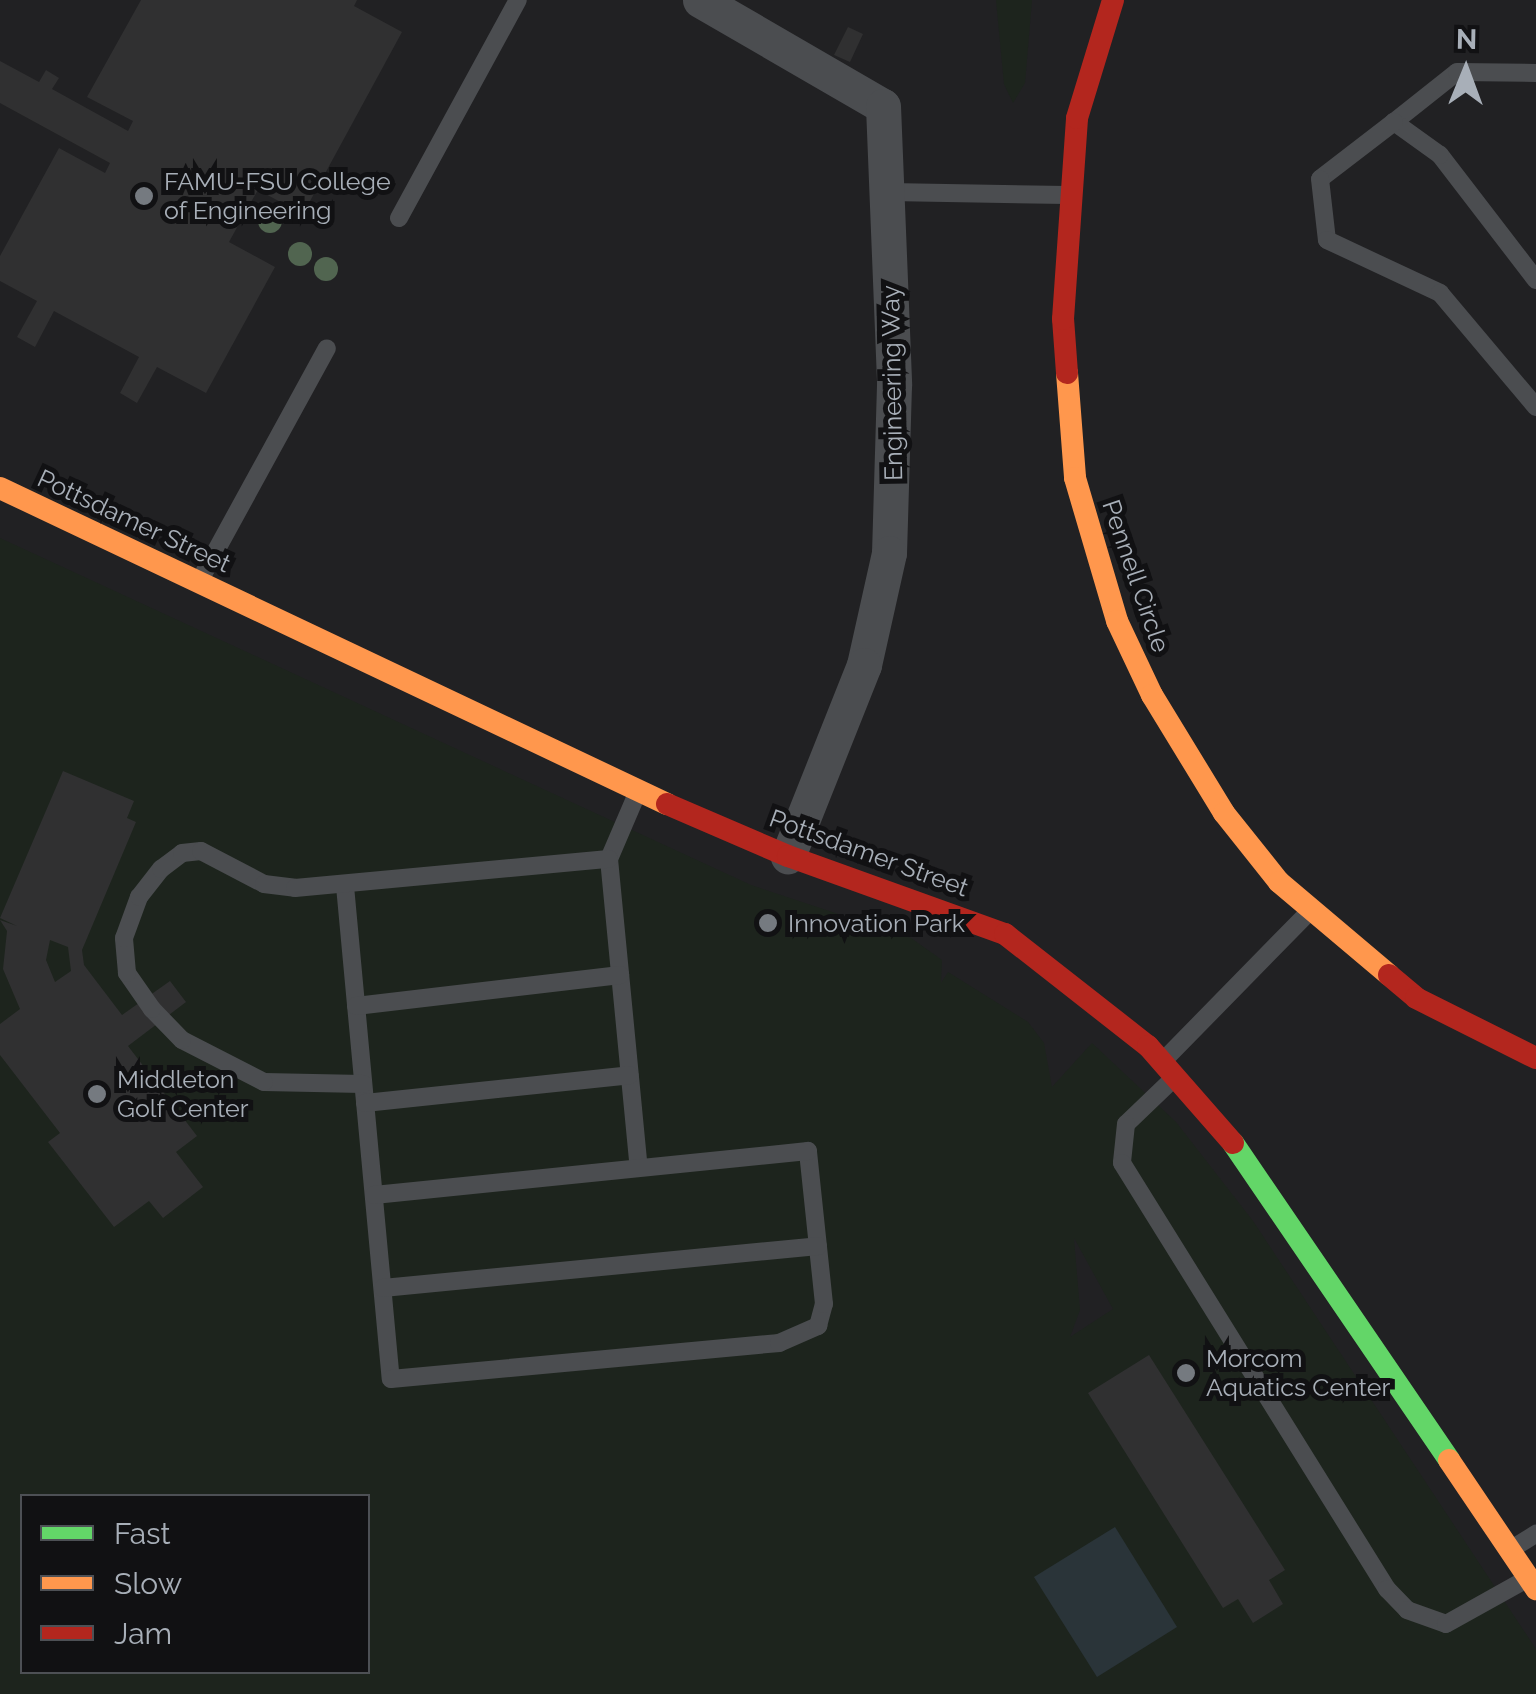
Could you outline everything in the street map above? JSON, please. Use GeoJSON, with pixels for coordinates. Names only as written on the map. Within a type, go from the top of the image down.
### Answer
{"type":"FeatureCollection","features":[{"type":"Feature","properties":{"kind":"street","name":"Engineering Way"},"geometry":{"type":"LineString","coordinates":[[700,0],[884,106],[889,192],[889,554],[864,665],[788,856]]}},
{"type":"Feature","properties":{"kind":"street","name":"Pennell Circle"},"geometry":{"type":"LineString","coordinates":[[1114,0],[1084,76],[1068,195],[1063,319],[1068,430],[1095,556],[1152,695],[1249,849],[1312,910],[1416,998],[1536,1058]]}},
{"type":"Feature","properties":{"kind":"street","name":"Pottsdamer Street"},"geometry":{"type":"LineString","coordinates":[[0,488],[638,791],[788,856],[1004,934],[1060,972],[1170,1068],[1247,1159],[1532,1583]]}},
{"type":"Feature","properties":{"kind":"lane"},"geometry":{"type":"LineString","coordinates":[[398,218],[518,0]]}},
{"type":"Feature","properties":{"kind":"lane"},"geometry":{"type":"LineString","coordinates":[[1536,72],[1456,72],[1320,179],[1327,240],[1440,293],[1536,407]]}},
{"type":"Feature","properties":{"kind":"lane"},"geometry":{"type":"LineString","coordinates":[[1394,122],[1440,155],[1536,280]]}},
{"type":"Feature","properties":{"kind":"lane"},"geometry":{"type":"LineString","coordinates":[[889,192],[1068,195]]}},
{"type":"Feature","properties":{"kind":"lane"},"geometry":{"type":"LineString","coordinates":[[199,582],[327,348]]}},
{"type":"Feature","properties":{"kind":"lane"},"geometry":{"type":"LineString","coordinates":[[638,791],[608,858],[639,1168]]}},
{"type":"Feature","properties":{"kind":"lane"},"geometry":{"type":"LineString","coordinates":[[608,858],[345,886],[264,884],[222,858],[182,853],[139,896],[124,952],[128,973],[152,1009],[182,1040],[230,1068],[264,1082],[364,1094],[630,1074]]}},
{"type":"Feature","properties":{"kind":"lane"},"geometry":{"type":"LineString","coordinates":[[345,886],[364,1094],[392,1379],[779,1343],[818,1326],[824,1304],[808,1151],[374,1195]]}},
{"type":"Feature","properties":{"kind":"lane"},"geometry":{"type":"LineString","coordinates":[[1312,910],[1170,1068],[1126,1124],[1122,1163],[1388,1589],[1407,1610],[1446,1624],[1532,1583]]}},
{"type":"Feature","properties":{"kind":"lane"},"geometry":{"type":"LineString","coordinates":[[356,1006],[620,975]]}},
{"type":"Feature","properties":{"kind":"lane"},"geometry":{"type":"LineString","coordinates":[[383,1288],[818,1246]]}},
{"type":"Feature","properties":{"kind":"lane"},"geometry":{"type":"LineString","coordinates":[[1510,1550],[1536,1534]]}},
{"type":"Feature","properties":{"kind":"shaded area","name":"Innovation Park"},"geometry":{"type":"Polygon","coordinates":[[[0,0],[1536,0],[1536,1694],[904,1694],[0,641],[0,0]]]}},
{"type":"Feature","properties":{"kind":"shaded area"},"geometry":{"type":"Polygon","coordinates":[[[996,0],[1032,0],[1025,83],[1013,103],[1004,84],[996,0]]]}},
{"type":"Feature","properties":{"kind":"shaded area"},"geometry":{"type":"Polygon","coordinates":[[[0,538],[751,885],[911,938],[942,960],[941,983],[948,972],[1028,1022],[1044,1043],[1052,1087],[1092,1043],[1176,1122],[1253,1221],[1536,1649],[1536,1694],[0,1694],[0,538]],[[1074,1238],[1080,1310],[1070,1337],[1113,1309],[1074,1238]]]}},
{"type":"Feature","properties":{"kind":"shaded area"},"geometry":{"type":"Polygon","coordinates":[[[1115,1527],[1177,1627],[1097,1677],[1034,1577],[1115,1527]]]}},
{"type":"Feature","properties":{"kind":"building","name":"FAMU-FSU College of Engineering"},"geometry":{"type":"Polygon","coordinates":[[[141,0],[357,0],[354,6],[402,32],[303,214],[258,190],[229,242],[275,267],[206,393],[157,367],[137,403],[120,393],[139,357],[54,311],[35,347],[17,337],[37,301],[0,281],[0,256],[59,148],[105,173],[110,163],[0,103],[0,61],[39,82],[46,70],[59,78],[52,89],[128,131],[133,121],[87,97],[141,0]]]}},
{"type":"Feature","properties":{"kind":"building"},"geometry":{"type":"Polygon","coordinates":[[[848,27],[863,34],[850,62],[834,55],[848,27]]]}},
{"type":"Feature","properties":{"kind":"building"},"geometry":{"type":"Polygon","coordinates":[[[63,771],[134,801],[127,818],[136,822],[82,950],[84,965],[122,1015],[170,981],[186,1002],[128,1046],[197,1136],[176,1152],[203,1187],[163,1218],[149,1201],[114,1227],[48,1142],[60,1133],[0,1055],[0,1024],[20,1009],[3,969],[7,931],[0,920],[17,926],[0,918],[63,771]],[[50,940],[46,960],[55,982],[71,971],[68,947],[50,940]]]}},
{"type":"Feature","properties":{"kind":"building"},"geometry":{"type":"Polygon","coordinates":[[[1149,1355],[1285,1570],[1269,1580],[1283,1604],[1253,1623],[1238,1599],[1223,1608],[1088,1393],[1149,1355]]]}},
{"type":"Feature","properties":{"kind":"traffic: fast"},"geometry":{"type":"LineString","coordinates":[[1233,1143],[1449,1460]]}},
{"type":"Feature","properties":{"kind":"traffic: slow"},"geometry":{"type":"LineString","coordinates":[[1067,373],[1075,478],[1117,621],[1152,695],[1224,813],[1279,882],[1389,975]]}},
{"type":"Feature","properties":{"kind":"traffic: slow"},"geometry":{"type":"LineString","coordinates":[[0,488],[667,804]]}},
{"type":"Feature","properties":{"kind":"traffic: slow"},"geometry":{"type":"LineString","coordinates":[[1449,1460],[1536,1589]]}},
{"type":"Feature","properties":{"kind":"traffic: jam"},"geometry":{"type":"LineString","coordinates":[[1067,373],[1063,319],[1077,118],[1113,0]]}},
{"type":"Feature","properties":{"kind":"traffic: jam"},"geometry":{"type":"LineString","coordinates":[[667,804],[788,856],[1005,934],[1148,1046],[1233,1143]]}},
{"type":"Feature","properties":{"kind":"traffic: jam"},"geometry":{"type":"LineString","coordinates":[[1389,975],[1416,998],[1536,1058]]}},
{"type":"Feature","properties":{"kind":"place","name":"FAMU-FSU College of Engineering"},"geometry":{"type":"Point","coordinates":[144,196]}},
{"type":"Feature","properties":{"kind":"place","name":"Innovation Park"},"geometry":{"type":"Point","coordinates":[768,923]}},
{"type":"Feature","properties":{"kind":"place","name":"Middleton Golf Center"},"geometry":{"type":"Point","coordinates":[97,1094]}},
{"type":"Feature","properties":{"kind":"place","name":"Morcom Aquatics Center"},"geometry":{"type":"Point","coordinates":[1186,1373]}}]}
